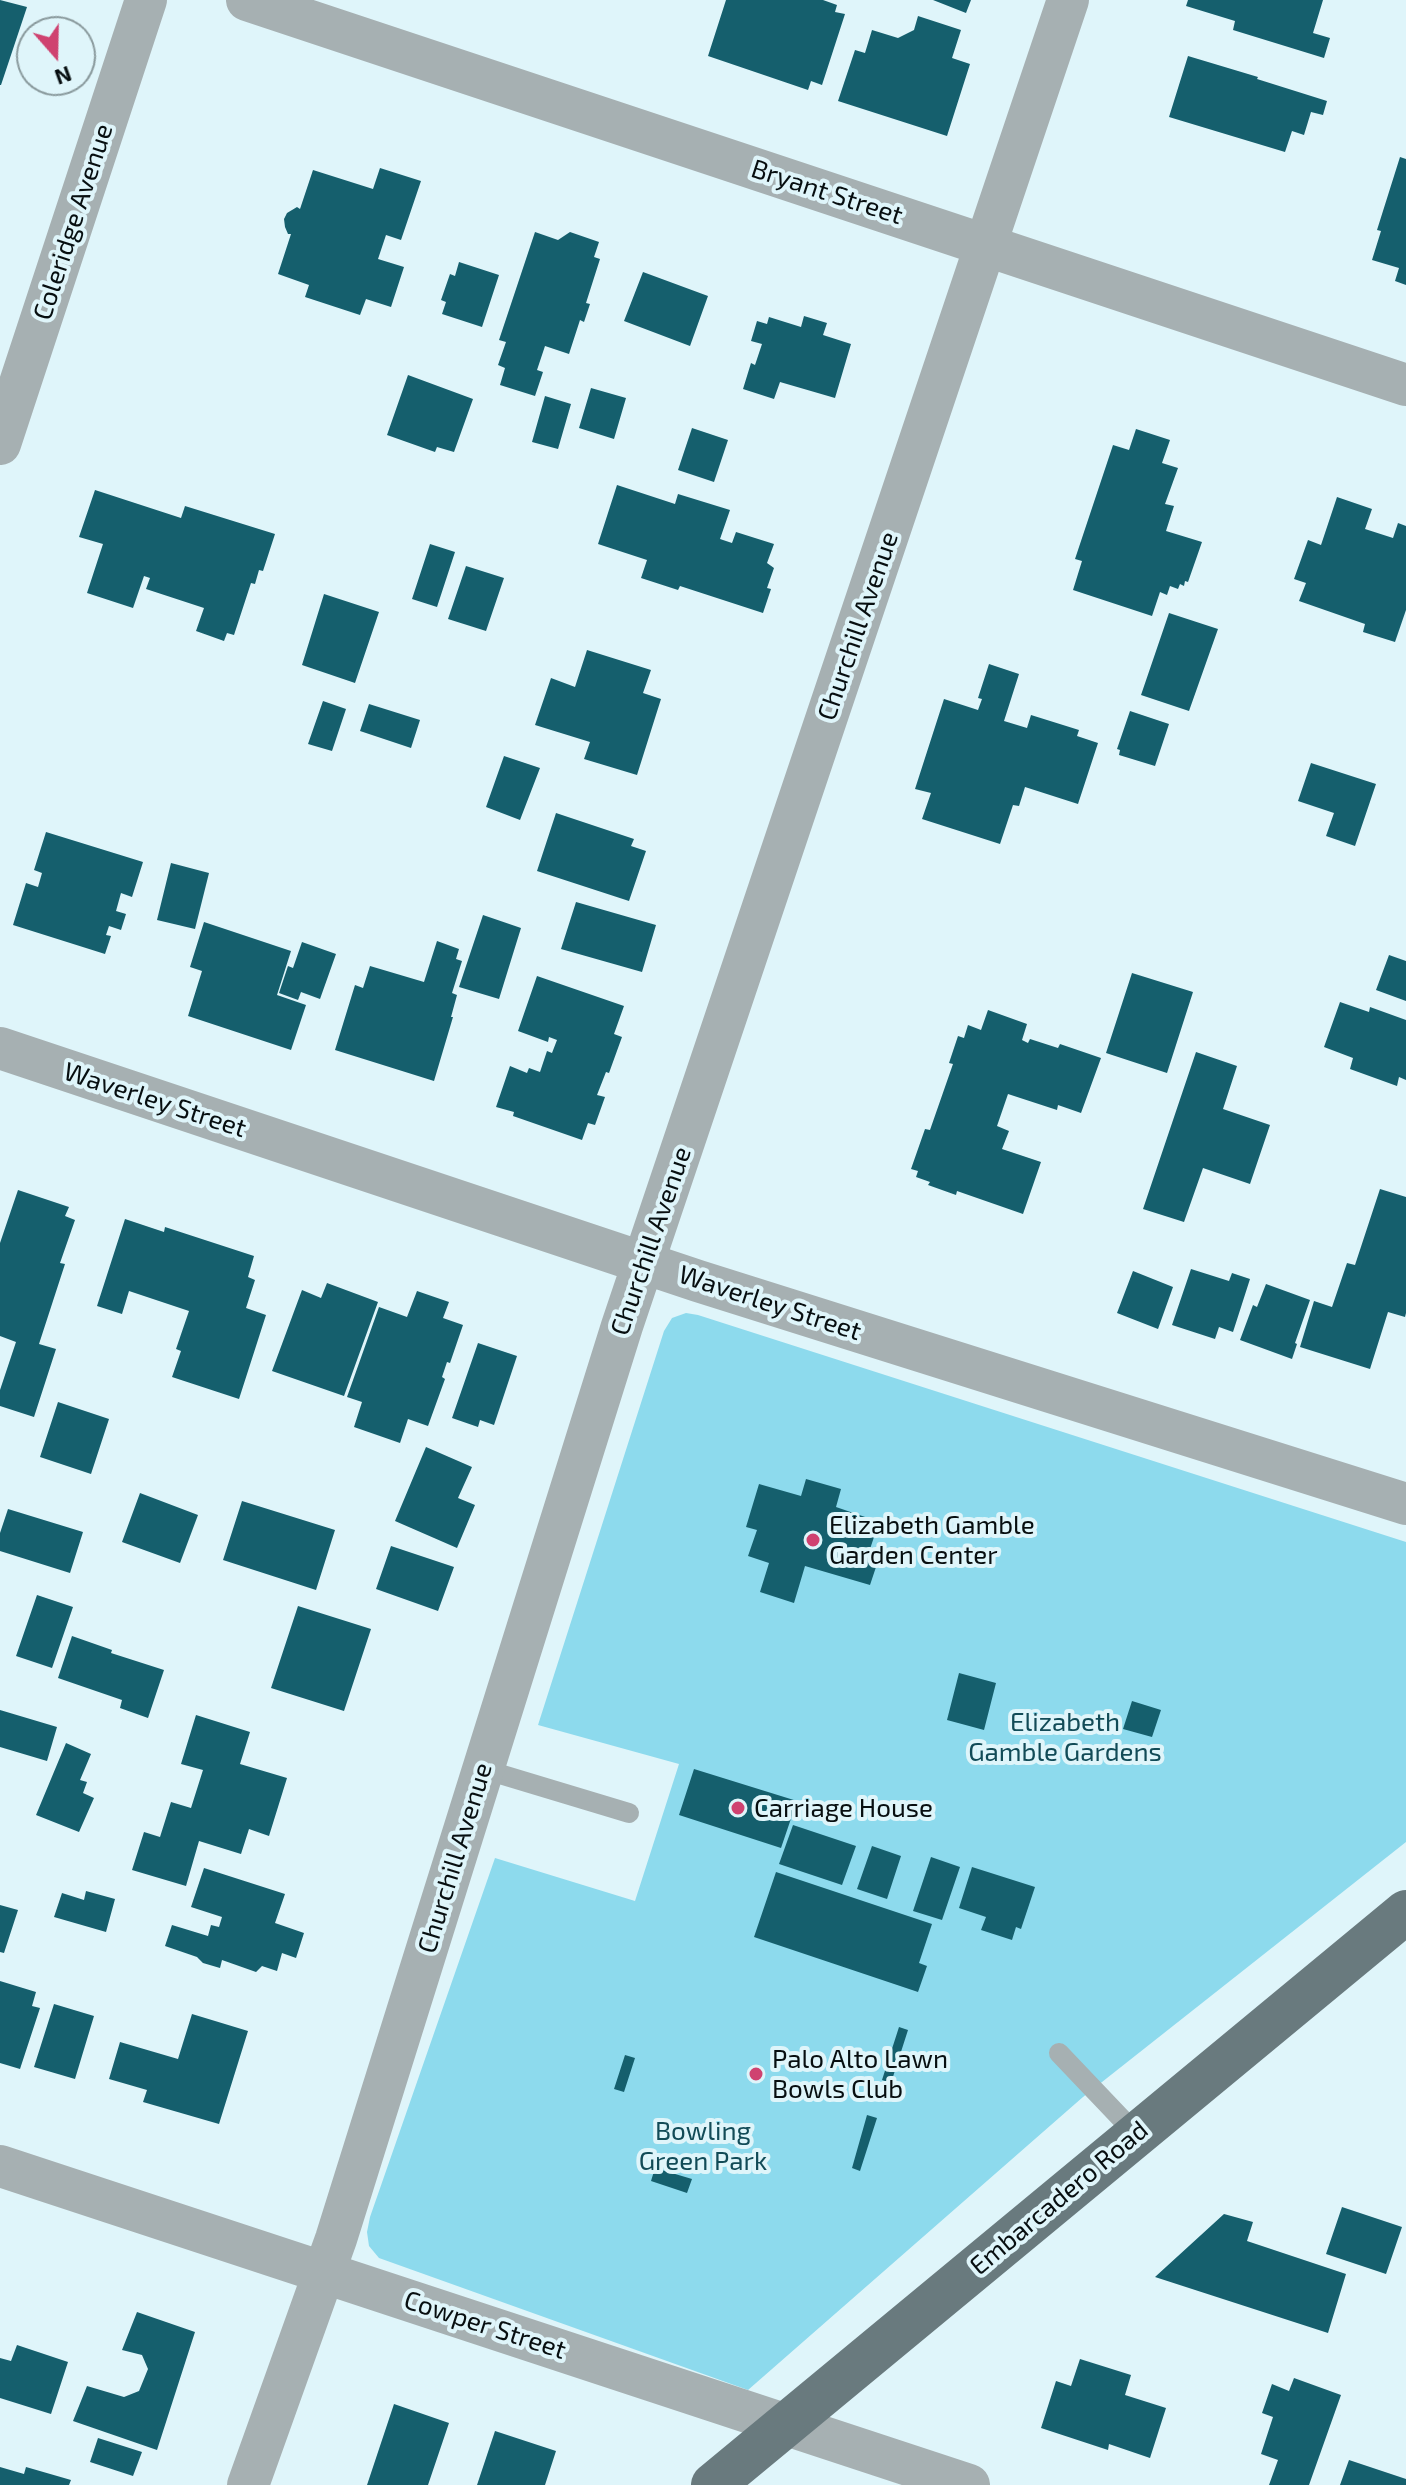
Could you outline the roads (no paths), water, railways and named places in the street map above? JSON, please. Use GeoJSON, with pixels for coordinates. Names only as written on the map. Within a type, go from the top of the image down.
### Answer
{"type":"FeatureCollection","features":[{"type":"Feature","properties":{"kind":"main road","name":"Embarcadero Road"},"geometry":{"type":"LineString","coordinates":[[713,2485],[1406,1912]]}},
{"type":"Feature","properties":{"kind":"street","name":"Coleridge Avenue"},"geometry":{"type":"LineString","coordinates":[[0,444],[146,0]]}},
{"type":"Feature","properties":{"kind":"street","name":"Bryant Street"},"geometry":{"type":"LineString","coordinates":[[247,0],[1406,385]]}},
{"type":"Feature","properties":{"kind":"street","name":"Churchill Avenue"},"geometry":{"type":"LineString","coordinates":[[248,2485],[324,2273],[643,1263],[1068,0]]}},
{"type":"Feature","properties":{"kind":"street","name":"Waverley Street"},"geometry":{"type":"LineString","coordinates":[[0,1048],[643,1263],[1406,1504]]}},
{"type":"Feature","properties":{"kind":"street","name":"Cowper Street"},"geometry":{"type":"LineString","coordinates":[[0,2166],[969,2485]]}},
{"type":"Feature","properties":{"kind":"lane"},"geometry":{"type":"LineString","coordinates":[[483,1769],[629,1813]]}},
{"type":"Feature","properties":{"kind":"lane"},"geometry":{"type":"LineString","coordinates":[[1059,2053],[1137,2135]]}},
{"type":"Feature","properties":{"kind":"place","name":"Elizabeth Gamble Garden Center"},"geometry":{"type":"Point","coordinates":[813,1540]}},
{"type":"Feature","properties":{"kind":"place","name":"Carriage House"},"geometry":{"type":"Point","coordinates":[738,1808]}},
{"type":"Feature","properties":{"kind":"place","name":"Palo Alto Lawn Bowls Club"},"geometry":{"type":"Point","coordinates":[756,2074]}},
{"type":"Feature","properties":{"kind":"park label","name":"Elizabeth Gamble Gardens"},"geometry":{"type":"Point","coordinates":[1065,1737]}},
{"type":"Feature","properties":{"kind":"park label","name":"Bowling Green Park"},"geometry":{"type":"Point","coordinates":[703,2146]}}]}
